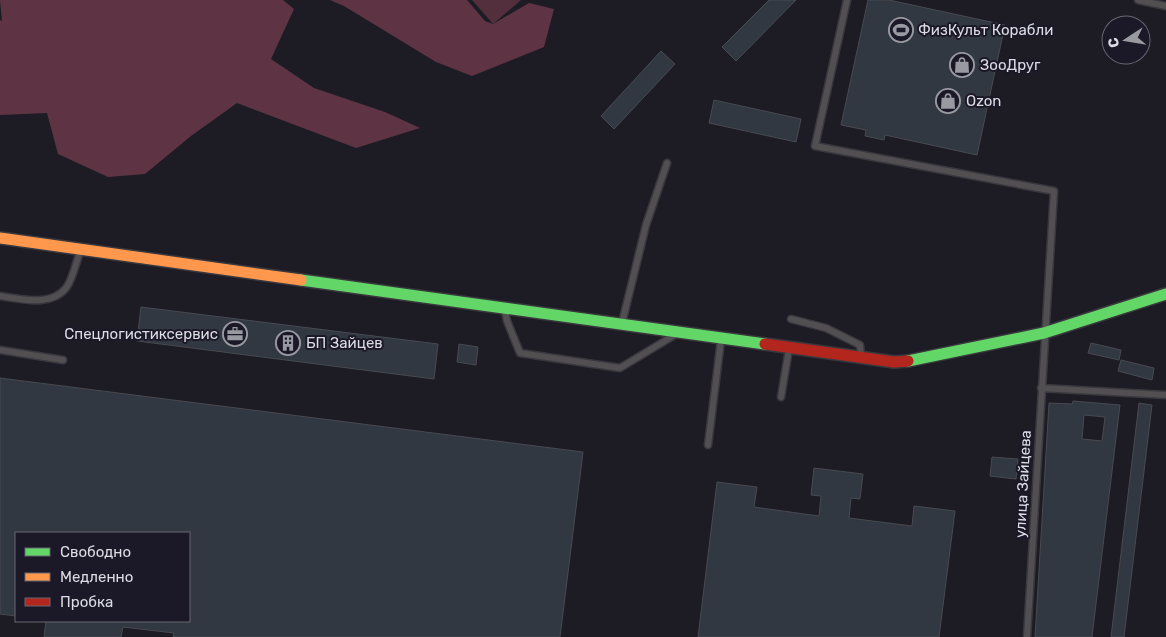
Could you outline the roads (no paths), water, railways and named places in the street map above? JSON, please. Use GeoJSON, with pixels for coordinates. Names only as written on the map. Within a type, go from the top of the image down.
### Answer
{"type":"FeatureCollection","features":[{"type":"Feature","properties":{"kind":"street"},"geometry":{"type":"LineString","coordinates":[[0,238],[790,346],[894,362],[914,361],[1044,332],[1166,294]]}},
{"type":"Feature","properties":{"kind":"lane","name":"улица Зайцева"},"geometry":{"type":"LineString","coordinates":[[847,0],[815,146],[1054,191],[1027,637]]}},
{"type":"Feature","properties":{"kind":"lane"},"geometry":{"type":"LineString","coordinates":[[1138,0],[1166,6]]}},
{"type":"Feature","properties":{"kind":"lane"},"geometry":{"type":"LineString","coordinates":[[622,324],[646,225],[667,163]]}},
{"type":"Feature","properties":{"kind":"lane"},"geometry":{"type":"LineString","coordinates":[[0,296],[34,300],[53,298],[66,288],[81,250]]}},
{"type":"Feature","properties":{"kind":"lane"},"geometry":{"type":"LineString","coordinates":[[505,308],[507,321],[520,353],[620,368],[681,331]]}},
{"type":"Feature","properties":{"kind":"lane"},"geometry":{"type":"LineString","coordinates":[[792,319],[826,328],[860,345],[861,357]]}},
{"type":"Feature","properties":{"kind":"lane"},"geometry":{"type":"LineString","coordinates":[[708,445],[721,337]]}},
{"type":"Feature","properties":{"kind":"lane"},"geometry":{"type":"LineString","coordinates":[[781,397],[790,346]]}},
{"type":"Feature","properties":{"kind":"lane"},"geometry":{"type":"LineString","coordinates":[[0,350],[63,360]]}},
{"type":"Feature","properties":{"kind":"lane"},"geometry":{"type":"LineString","coordinates":[[1041,388],[1166,395]]}},
{"type":"Feature","properties":{"kind":"place","name":"ФизКульт Корабли"},"geometry":{"type":"Point","coordinates":[901,30]}},
{"type":"Feature","properties":{"kind":"place","name":"ЗооДруг"},"geometry":{"type":"Point","coordinates":[962,65]}},
{"type":"Feature","properties":{"kind":"place","name":"Ozon"},"geometry":{"type":"Point","coordinates":[948,101]}},
{"type":"Feature","properties":{"kind":"place","name":"Спецлогистиксервис"},"geometry":{"type":"Point","coordinates":[235,334]}},
{"type":"Feature","properties":{"kind":"place","name":"БП Зайцев"},"geometry":{"type":"Point","coordinates":[288,343]}}]}
